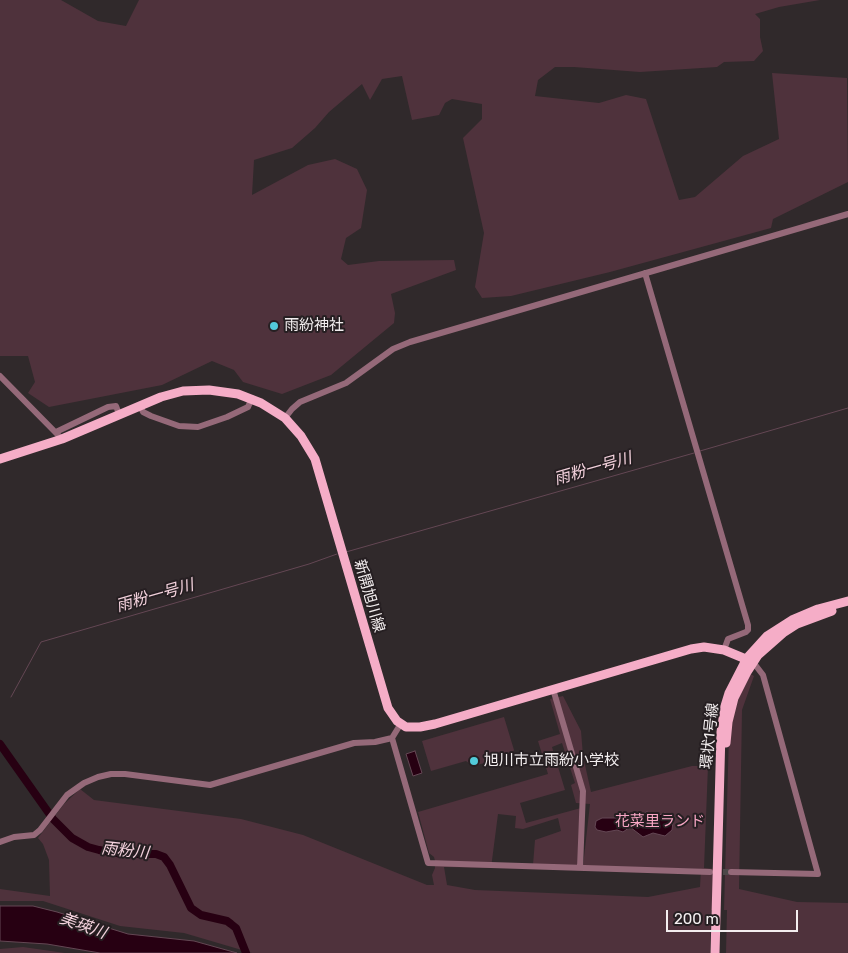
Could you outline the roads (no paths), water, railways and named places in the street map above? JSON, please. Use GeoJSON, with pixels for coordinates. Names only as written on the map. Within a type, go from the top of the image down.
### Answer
{"type":"FeatureCollection","features":[{"type":"Feature","properties":{"kind":"main road","name":"新開旭川線"},"geometry":{"type":"LineString","coordinates":[[0,459],[161,397],[196,390],[224,391],[252,398],[285,418],[301,436],[315,459],[376,672],[388,708],[400,724]]}},
{"type":"Feature","properties":{"kind":"main road","name":"環状1号線"},"geometry":{"type":"LineString","coordinates":[[719,910],[728,728],[734,698],[750,660],[767,636],[792,620],[818,609],[848,600]]}},
{"type":"Feature","properties":{"kind":"main road","name":"環状1号線"},"geometry":{"type":"LineString","coordinates":[[750,660],[797,624],[821,614],[848,607]]}},
{"type":"Feature","properties":{"kind":"main road"},"geometry":{"type":"LineString","coordinates":[[400,724],[412,727],[428,725],[691,649],[704,647],[724,650],[750,660]]}},
{"type":"Feature","properties":{"kind":"main road"},"geometry":{"type":"LineString","coordinates":[[715,953],[719,910]]}},
{"type":"Feature","properties":{"kind":"main road"},"geometry":{"type":"LineString","coordinates":[[719,910],[721,953]]}},
{"type":"Feature","properties":{"kind":"street"},"geometry":{"type":"LineString","coordinates":[[285,418],[300,402],[346,383],[393,349],[410,342],[848,214]]}},
{"type":"Feature","properties":{"kind":"street"},"geometry":{"type":"LineString","coordinates":[[646,273],[748,625],[746,632],[728,639],[724,650]]}},
{"type":"Feature","properties":{"kind":"street"},"geometry":{"type":"LineString","coordinates":[[0,376],[59,435]]}},
{"type":"Feature","properties":{"kind":"street"},"geometry":{"type":"LineString","coordinates":[[140,406],[143,412],[178,426],[198,427],[248,407],[252,398]]}},
{"type":"Feature","properties":{"kind":"street"},"geometry":{"type":"LineString","coordinates":[[731,872],[818,874],[764,675],[750,660]]}},
{"type":"Feature","properties":{"kind":"street"},"geometry":{"type":"LineString","coordinates":[[553,689],[583,791],[580,868]]}},
{"type":"Feature","properties":{"kind":"street"},"geometry":{"type":"LineString","coordinates":[[400,724],[392,738],[428,863],[710,872]]}},
{"type":"Feature","properties":{"kind":"street"},"geometry":{"type":"LineString","coordinates":[[0,842],[14,837],[34,835],[40,830],[64,798],[84,783],[111,774],[132,774],[210,785],[354,743],[375,742],[392,738]]}},
{"type":"Feature","properties":{"kind":"water"},"geometry":{"type":"Polygon","coordinates":[[[415,751],[422,773],[413,776],[406,754],[415,751]]]}},
{"type":"Feature","properties":{"kind":"water"},"geometry":{"type":"Polygon","coordinates":[[[647,812],[656,816],[665,813],[669,815],[673,822],[672,830],[665,836],[653,833],[643,837],[630,827],[623,832],[617,830],[606,832],[597,830],[595,827],[596,821],[602,818],[620,818],[625,822],[647,812]]]}},
{"type":"Feature","properties":{"kind":"water","name":"美瑛川"},"geometry":{"type":"Polygon","coordinates":[[[0,906],[33,906],[128,934],[194,941],[237,953],[100,953],[47,944],[0,941],[0,906]]]}},
{"type":"Feature","properties":{"kind":"waterway","name":"雨粉一号川"},"geometry":{"type":"LineString","coordinates":[[700,451],[848,408]]}},
{"type":"Feature","properties":{"kind":"waterway","name":"雨粉一号川"},"geometry":{"type":"LineString","coordinates":[[346,552],[694,453]]}},
{"type":"Feature","properties":{"kind":"waterway","name":"雨粉一号川"},"geometry":{"type":"LineString","coordinates":[[11,697],[41,642],[309,564],[337,554]]}},
{"type":"Feature","properties":{"kind":"waterway","name":"雨粉川"},"geometry":{"type":"LineString","coordinates":[[0,744],[53,819],[72,838],[88,847],[99,850],[123,854],[156,854],[164,857],[170,865],[191,908],[201,915],[227,921],[236,928],[246,953]]}},
{"type":"Feature","properties":{"kind":"tunnel"},"geometry":{"type":"LineString","coordinates":[[714,872],[731,872]]}},
{"type":"Feature","properties":{"kind":"place","name":"雨紛神社"},"geometry":{"type":"Point","coordinates":[274,326]}},
{"type":"Feature","properties":{"kind":"place","name":"旭川市立雨紛小学校"},"geometry":{"type":"Point","coordinates":[474,761]}},
{"type":"Feature","properties":{"kind":"park label","name":"花菜里ランド"},"geometry":{"type":"Point","coordinates":[660,822]}}]}
